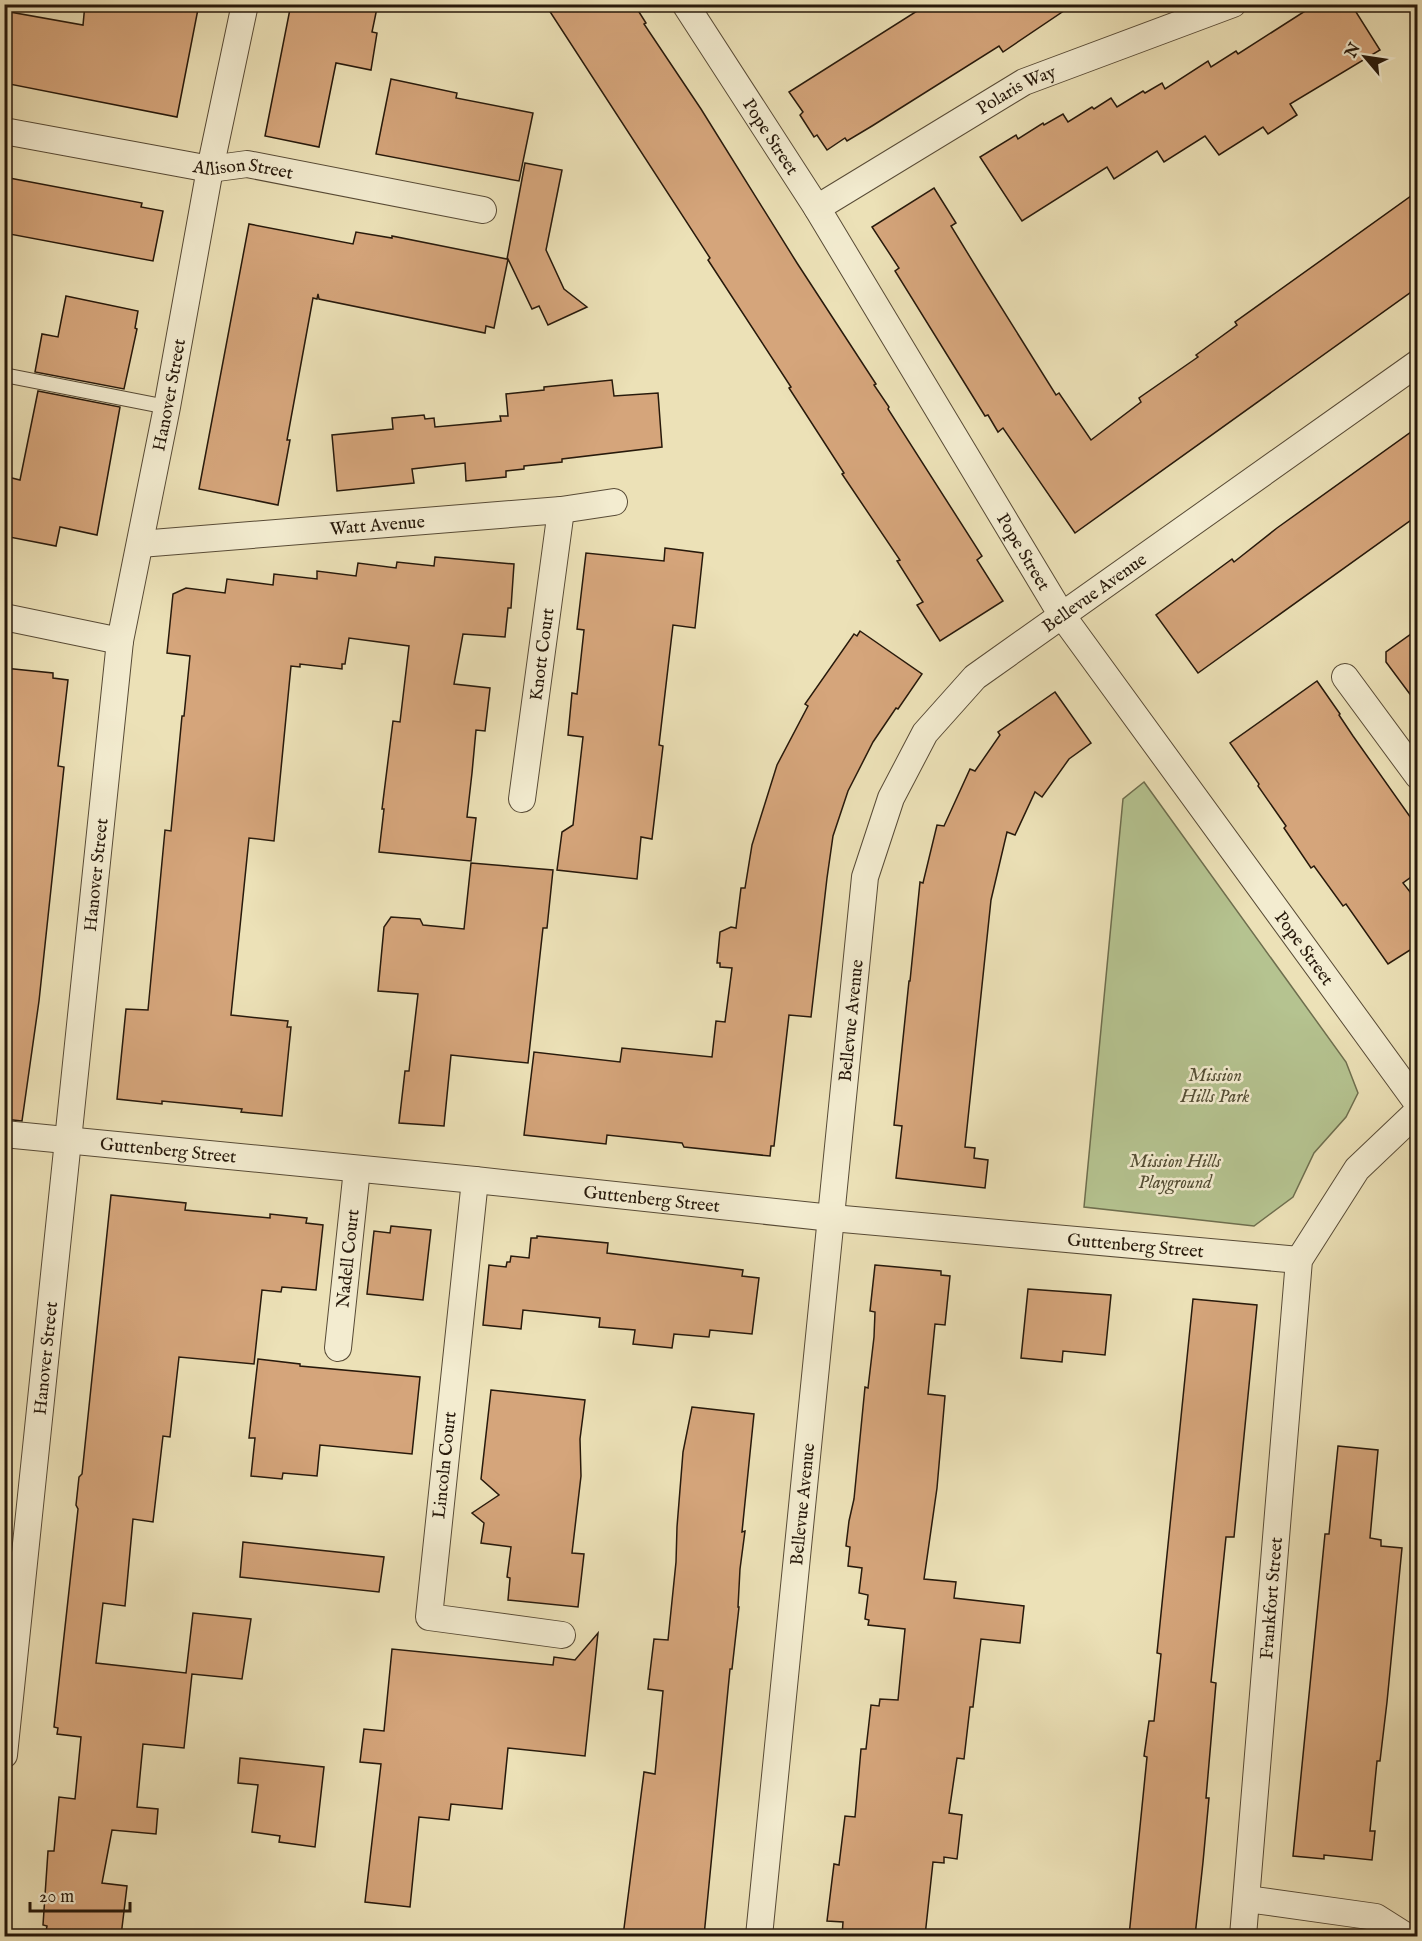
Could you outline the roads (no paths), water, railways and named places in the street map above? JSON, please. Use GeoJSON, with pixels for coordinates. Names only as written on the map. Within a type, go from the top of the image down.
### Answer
{"type":"FeatureCollection","features":[{"type":"Feature","properties":{"kind":"street","name":"Hanover Street"},"geometry":{"type":"LineString","coordinates":[[4,1755],[120,641],[167,407],[210,169],[245,4]]}},
{"type":"Feature","properties":{"kind":"street","name":"Pope Street"},"geometry":{"type":"LineString","coordinates":[[685,4],[817,208],[1061,614],[1418,1104]]}},
{"type":"Feature","properties":{"kind":"street","name":"Polaris Way"},"geometry":{"type":"LineString","coordinates":[[817,208],[1024,81],[1233,4]]}},
{"type":"Feature","properties":{"kind":"street","name":"Allison Street"},"geometry":{"type":"LineString","coordinates":[[4,131],[210,169],[247,164],[483,210]]}},
{"type":"Feature","properties":{"kind":"street","name":"Bellevue Avenue"},"geometry":{"type":"LineString","coordinates":[[759,1936],[865,877],[891,798],[925,733],[975,677],[1418,363]]}},
{"type":"Feature","properties":{"kind":"street","name":"Watt Avenue"},"geometry":{"type":"LineString","coordinates":[[140,544],[561,510],[614,502]]}},
{"type":"Feature","properties":{"kind":"street","name":"Knott Court"},"geometry":{"type":"LineString","coordinates":[[522,799],[561,510]]}},
{"type":"Feature","properties":{"kind":"street"},"geometry":{"type":"LineString","coordinates":[[4,617],[120,641]]}},
{"type":"Feature","properties":{"kind":"street"},"geometry":{"type":"LineString","coordinates":[[1345,677],[1418,776]]}},
{"type":"Feature","properties":{"kind":"street"},"geometry":{"type":"LineString","coordinates":[[1299,1260],[1357,1169],[1418,1111]]}},
{"type":"Feature","properties":{"kind":"street","name":"Guttenberg Street"},"geometry":{"type":"LineString","coordinates":[[4,1134],[832,1218],[1299,1260]]}},
{"type":"Feature","properties":{"kind":"street","name":"Nadell Court"},"geometry":{"type":"LineString","coordinates":[[338,1348],[357,1169]]}},
{"type":"Feature","properties":{"kind":"street","name":"Lincoln Court"},"geometry":{"type":"LineString","coordinates":[[475,1180],[429,1617],[562,1635]]}},
{"type":"Feature","properties":{"kind":"street","name":"Frankfort Street"},"geometry":{"type":"LineString","coordinates":[[1243,1936],[1299,1260]]}},
{"type":"Feature","properties":{"kind":"street"},"geometry":{"type":"LineString","coordinates":[[1247,1899],[1376,1917],[1406,1936]]}},
{"type":"Feature","properties":{"kind":"lane"},"geometry":{"type":"LineString","coordinates":[[4,375],[167,407]]}},
{"type":"Feature","properties":{"kind":"park label","name":"Mission Hills Park"},"geometry":{"type":"Point","coordinates":[1215,1085]}},
{"type":"Feature","properties":{"kind":"park label","name":"Mission Hills Playground"},"geometry":{"type":"Point","coordinates":[1175,1171]}}]}
